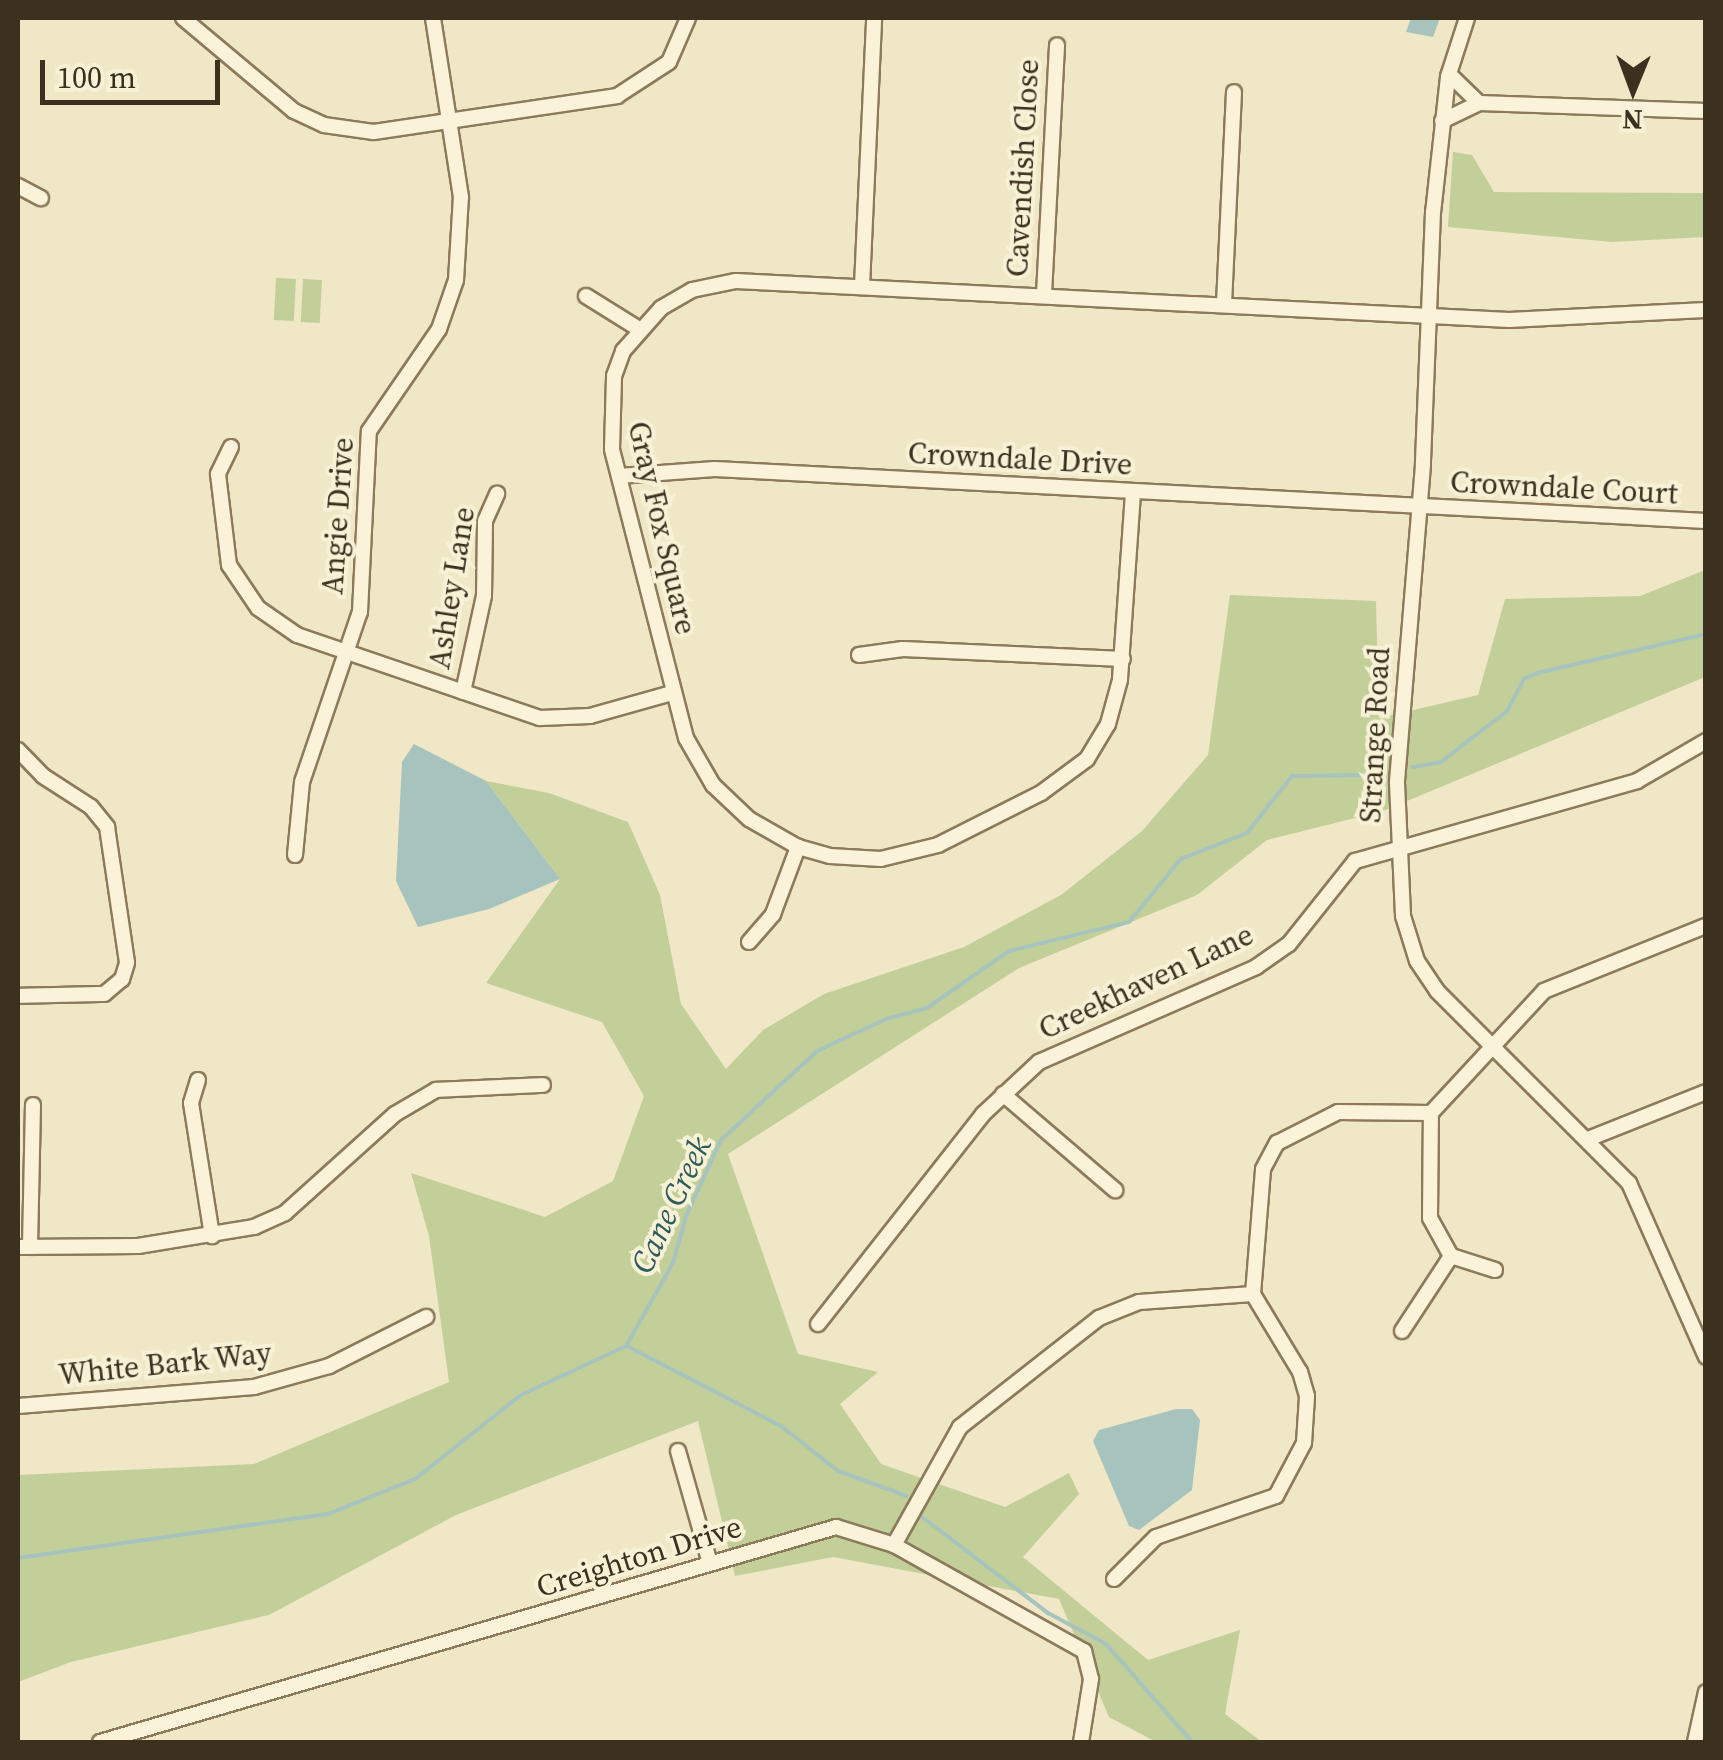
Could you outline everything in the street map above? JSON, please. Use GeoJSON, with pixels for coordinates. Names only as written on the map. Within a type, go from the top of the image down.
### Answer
{"type":"FeatureCollection","features":[{"type":"Feature","properties":{"kind":"street"},"geometry":{"type":"LineString","coordinates":[[183,18],[294,110],[324,126],[374,132],[452,124],[634,90],[670,62],[688,18]]}},
{"type":"Feature","properties":{"kind":"street","name":"Angie Drive"},"geometry":{"type":"LineString","coordinates":[[295,856],[302,782],[348,654],[363,592],[369,432],[438,328],[456,280],[462,210],[434,18]]}},
{"type":"Feature","properties":{"kind":"street"},"geometry":{"type":"LineString","coordinates":[[862,286],[874,18]]}},
{"type":"Feature","properties":{"kind":"street","name":"Strange Road"},"geometry":{"type":"LineString","coordinates":[[1466,18],[1449,74],[1442,121],[1428,316],[1396,854],[1403,916],[1417,961],[1490,1046],[1588,1138],[1640,1201],[1706,1356]]}},
{"type":"Feature","properties":{"kind":"street","name":"Cavendish Close"},"geometry":{"type":"LineString","coordinates":[[1044,294],[1057,45]]}},
{"type":"Feature","properties":{"kind":"street"},"geometry":{"type":"LineString","coordinates":[[1449,74],[1479,103]]}},
{"type":"Feature","properties":{"kind":"street"},"geometry":{"type":"LineString","coordinates":[[1224,304],[1234,92]]}},
{"type":"Feature","properties":{"kind":"street"},"geometry":{"type":"LineString","coordinates":[[1442,121],[1479,103],[1706,111]]}},
{"type":"Feature","properties":{"kind":"street"},"geometry":{"type":"LineString","coordinates":[[18,186],[41,198]]}},
{"type":"Feature","properties":{"kind":"street","name":"Gray Fox Square"},"geometry":{"type":"LineString","coordinates":[[1133,493],[1123,659],[1108,724],[1087,758],[1062,781],[912,854],[856,859],[798,847],[749,820],[713,784],[686,738],[619,476],[610,395],[619,358],[639,329],[667,303],[714,283],[1044,294],[1510,320],[1706,310]]}},
{"type":"Feature","properties":{"kind":"street"},"geometry":{"type":"LineString","coordinates":[[586,296],[639,329]]}},
{"type":"Feature","properties":{"kind":"street"},"geometry":{"type":"LineString","coordinates":[[231,446],[218,474],[218,509],[237,580],[284,628],[521,714],[559,719],[672,693]]}},
{"type":"Feature","properties":{"kind":"street","name":"Crowndale Drive"},"geometry":{"type":"LineString","coordinates":[[619,476],[715,469],[1419,507]]}},
{"type":"Feature","properties":{"kind":"street","name":"Ashley Lane"},"geometry":{"type":"LineString","coordinates":[[463,692],[484,596],[485,521],[497,494]]}},
{"type":"Feature","properties":{"kind":"street","name":"Crowndale Court"},"geometry":{"type":"LineString","coordinates":[[1419,507],[1706,521]]}},
{"type":"Feature","properties":{"kind":"street"},"geometry":{"type":"LineString","coordinates":[[859,655],[902,650],[1123,659]]}},
{"type":"Feature","properties":{"kind":"street","name":"Creekhaven Lane"},"geometry":{"type":"LineString","coordinates":[[818,1324],[1003,1094],[1038,1062],[1256,968],[1289,944],[1355,862],[1396,854],[1637,781],[1706,742]]}},
{"type":"Feature","properties":{"kind":"street"},"geometry":{"type":"LineString","coordinates":[[18,996],[98,996],[118,984],[127,963],[107,827],[91,806],[19,754]]}},
{"type":"Feature","properties":{"kind":"street"},"geometry":{"type":"LineString","coordinates":[[749,942],[773,914],[798,847]]}},
{"type":"Feature","properties":{"kind":"street"},"geometry":{"type":"LineString","coordinates":[[1495,1270],[1450,1256],[1427,1207],[1432,1114],[1530,1002],[1562,980],[1706,926]]}},
{"type":"Feature","properties":{"kind":"street"},"geometry":{"type":"LineString","coordinates":[[198,1080],[192,1104],[212,1236]]}},
{"type":"Feature","properties":{"kind":"street"},"geometry":{"type":"LineString","coordinates":[[33,1105],[24,1247],[138,1246],[212,1236],[284,1213],[395,1114],[436,1090],[543,1086]]}},
{"type":"Feature","properties":{"kind":"street"},"geometry":{"type":"LineString","coordinates":[[1588,1138],[1706,1092]]}},
{"type":"Feature","properties":{"kind":"street"},"geometry":{"type":"LineString","coordinates":[[1003,1094],[1116,1190]]}},
{"type":"Feature","properties":{"kind":"street"},"geometry":{"type":"LineString","coordinates":[[1114,1579],[1156,1537],[1276,1496],[1295,1468],[1304,1443],[1307,1396],[1300,1372],[1253,1294],[1263,1170],[1286,1133],[1338,1112],[1432,1114]]}},
{"type":"Feature","properties":{"kind":"street"},"geometry":{"type":"LineString","coordinates":[[1402,1331],[1450,1256]]}},
{"type":"Feature","properties":{"kind":"street"},"geometry":{"type":"LineString","coordinates":[[894,1545],[960,1427],[1099,1318],[1139,1302],[1253,1294]]}},
{"type":"Feature","properties":{"kind":"street","name":"White Bark Way"},"geometry":{"type":"LineString","coordinates":[[18,1406],[254,1388],[328,1366],[426,1317]]}},
{"type":"Feature","properties":{"kind":"street"},"geometry":{"type":"LineString","coordinates":[[678,1451],[710,1564]]}},
{"type":"Feature","properties":{"kind":"street","name":"Creighton Drive"},"geometry":{"type":"LineString","coordinates":[[100,1742],[836,1527],[894,1545],[1084,1651],[1091,1678],[1081,1742]]}},
{"type":"Feature","properties":{"kind":"street"},"geometry":{"type":"LineString","coordinates":[[1695,1742],[1706,1692]]}},
{"type":"Feature","properties":{"kind":"green space"},"geometry":{"type":"Polygon","coordinates":[[[1453,152],[1472,155],[1494,192],[1705,193],[1705,237],[1612,242],[1448,227],[1453,152]]]}},
{"type":"Feature","properties":{"kind":"green space"},"geometry":{"type":"Polygon","coordinates":[[[276,278],[296,279],[294,321],[274,320],[276,278]]]}},
{"type":"Feature","properties":{"kind":"green space"},"geometry":{"type":"Polygon","coordinates":[[[303,279],[322,280],[320,323],[301,322],[303,279]]]}},
{"type":"Feature","properties":{"kind":"green space"},"geometry":{"type":"Polygon","coordinates":[[[1705,570],[1705,677],[1383,811],[1267,840],[1197,895],[1019,968],[728,1154],[798,1354],[878,1372],[840,1404],[881,1464],[1005,1507],[1069,1473],[1079,1494],[1023,1557],[1148,1660],[1240,1630],[1225,1714],[1262,1742],[1156,1742],[1109,1717],[1059,1599],[833,1557],[735,1576],[698,1421],[456,1515],[269,1615],[71,1662],[18,1682],[18,1475],[254,1464],[449,1382],[429,1236],[411,1173],[545,1217],[613,1181],[644,1096],[602,1022],[486,983],[560,879],[486,781],[549,793],[628,822],[660,895],[681,1004],[726,1069],[763,1030],[824,994],[964,947],[1061,895],[1142,831],[1208,755],[1230,595],[1376,601],[1379,718],[1478,695],[1505,599],[1640,596],[1705,570]]]}},
{"type":"Feature","properties":{"kind":"water"},"geometry":{"type":"Polygon","coordinates":[[[1411,18],[1440,18],[1433,37],[1406,32],[1411,18]]]}},
{"type":"Feature","properties":{"kind":"water"},"geometry":{"type":"Polygon","coordinates":[[[414,744],[486,781],[560,879],[489,909],[418,927],[396,881],[402,762],[414,744]]]}},
{"type":"Feature","properties":{"kind":"water"},"geometry":{"type":"Polygon","coordinates":[[[1176,1409],[1192,1409],[1200,1420],[1192,1490],[1139,1530],[1129,1526],[1093,1441],[1099,1430],[1176,1409]]]}},
{"type":"Feature","properties":{"kind":"waterway","name":"Cane Creek"},"geometry":{"type":"LineString","coordinates":[[1413,767],[1441,762],[1507,711],[1524,679],[1537,673],[1706,634]]}},
{"type":"Feature","properties":{"kind":"waterway","name":"Cane Creek"},"geometry":{"type":"LineString","coordinates":[[18,1558],[328,1514],[415,1479],[521,1395],[626,1346],[673,1263],[686,1216],[721,1140],[817,1051],[886,1019],[927,1008],[1009,951],[1129,922],[1181,859],[1247,833],[1292,776],[1381,775]]}},
{"type":"Feature","properties":{"kind":"waterway"},"geometry":{"type":"LineString","coordinates":[[627,1346],[781,1426],[838,1471],[907,1496]]}},
{"type":"Feature","properties":{"kind":"waterway"},"geometry":{"type":"LineString","coordinates":[[921,1516],[1048,1613],[1106,1644],[1192,1742]]}}]}
